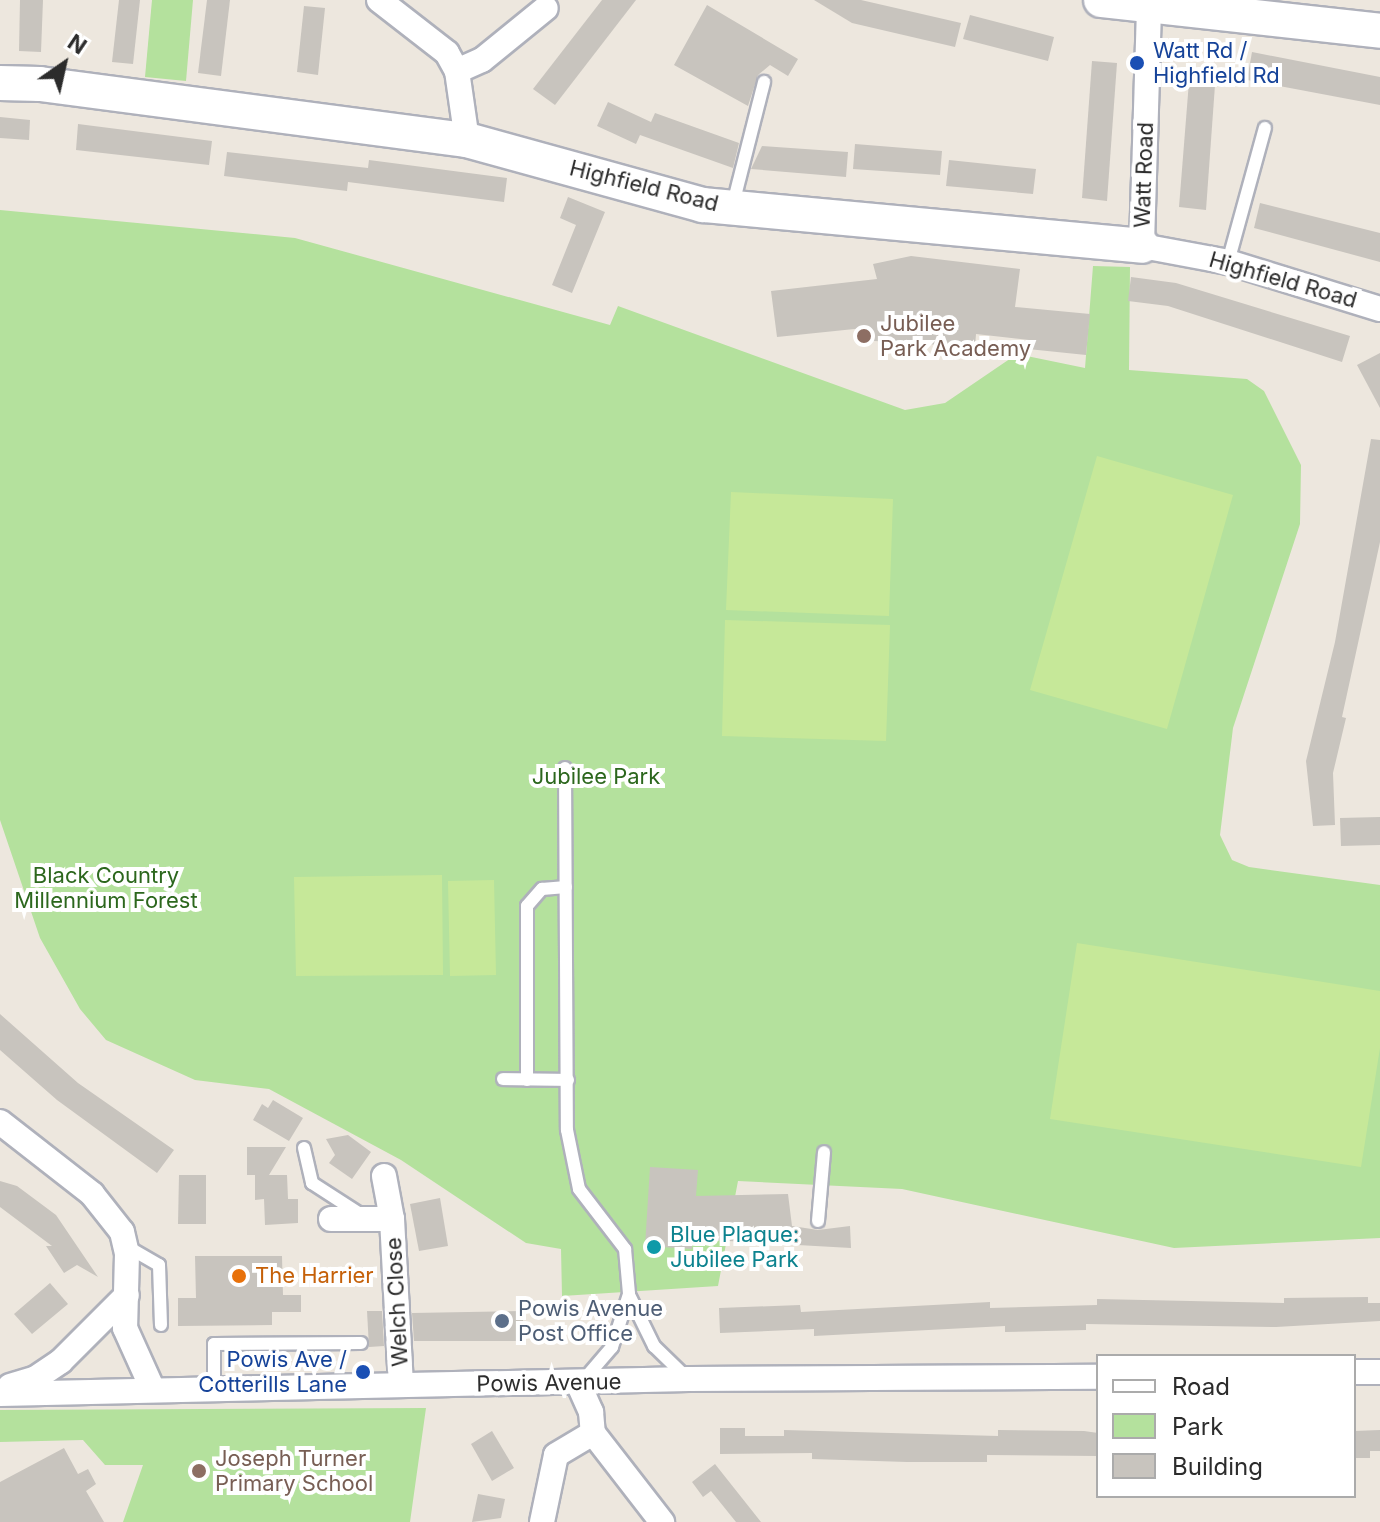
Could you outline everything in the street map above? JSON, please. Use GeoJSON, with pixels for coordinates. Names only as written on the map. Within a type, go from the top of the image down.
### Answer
{"type":"FeatureCollection","features":[{"type":"Feature","properties":{"kind":"street"},"geometry":{"type":"LineString","coordinates":[[379,0],[447,53],[457,71],[467,140]]}},
{"type":"Feature","properties":{"kind":"street"},"geometry":{"type":"LineString","coordinates":[[1101,0],[1380,31]]}},
{"type":"Feature","properties":{"kind":"street","name":"Watt Road"},"geometry":{"type":"LineString","coordinates":[[1142,246],[1167,5]]}},
{"type":"Feature","properties":{"kind":"street"},"geometry":{"type":"LineString","coordinates":[[457,71],[482,60],[546,8]]}},
{"type":"Feature","properties":{"kind":"street","name":"Highfield Road"},"geometry":{"type":"LineString","coordinates":[[0,83],[40,84],[467,140],[703,205],[1142,246],[1228,262],[1380,309]]}},
{"type":"Feature","properties":{"kind":"street"},"geometry":{"type":"LineString","coordinates":[[6,1130],[92,1194],[122,1232],[126,1246],[125,1328],[153,1390]]}},
{"type":"Feature","properties":{"kind":"street","name":"Welch Close"},"geometry":{"type":"LineString","coordinates":[[384,1176],[392,1219],[401,1385]]}},
{"type":"Feature","properties":{"kind":"street","name":"Welch Close"},"geometry":{"type":"LineString","coordinates":[[331,1219],[392,1219]]}},
{"type":"Feature","properties":{"kind":"street"},"geometry":{"type":"LineString","coordinates":[[0,1391],[36,1378],[61,1361],[127,1295]]}},
{"type":"Feature","properties":{"kind":"street"},"geometry":{"type":"LineString","coordinates":[[1356,1372],[1380,1372]]}},
{"type":"Feature","properties":{"kind":"street","name":"Powis Avenue"},"geometry":{"type":"LineString","coordinates":[[0,1391],[579,1385],[689,1379],[1096,1377]]}},
{"type":"Feature","properties":{"kind":"street"},"geometry":{"type":"LineString","coordinates":[[579,1385],[591,1412],[593,1433],[662,1522]]}},
{"type":"Feature","properties":{"kind":"street"},"geometry":{"type":"LineString","coordinates":[[542,1522],[556,1455],[593,1433]]}},
{"type":"Feature","properties":{"kind":"lane"},"geometry":{"type":"LineString","coordinates":[[733,208],[764,82]]}},
{"type":"Feature","properties":{"kind":"lane"},"geometry":{"type":"LineString","coordinates":[[1228,262],[1265,128]]}},
{"type":"Feature","properties":{"kind":"lane"},"geometry":{"type":"LineString","coordinates":[[565,768],[567,1130],[579,1189],[625,1249],[629,1294],[654,1346],[689,1379]]}},
{"type":"Feature","properties":{"kind":"lane"},"geometry":{"type":"LineString","coordinates":[[527,1080],[527,906],[542,889],[566,887]]}},
{"type":"Feature","properties":{"kind":"lane"},"geometry":{"type":"LineString","coordinates":[[503,1079],[568,1080]]}},
{"type":"Feature","properties":{"kind":"lane"},"geometry":{"type":"LineString","coordinates":[[304,1148],[312,1183],[366,1219]]}},
{"type":"Feature","properties":{"kind":"lane"},"geometry":{"type":"LineString","coordinates":[[818,1221],[824,1152]]}},
{"type":"Feature","properties":{"kind":"lane"},"geometry":{"type":"LineString","coordinates":[[126,1246],[159,1265],[161,1325]]}},
{"type":"Feature","properties":{"kind":"lane"},"geometry":{"type":"LineString","coordinates":[[579,1385],[612,1347],[629,1294]]}},
{"type":"Feature","properties":{"kind":"lane"},"geometry":{"type":"LineString","coordinates":[[214,1388],[214,1344],[361,1343]]}},
{"type":"Feature","properties":{"kind":"green space"},"geometry":{"type":"Polygon","coordinates":[[[152,0],[193,0],[186,81],[145,77],[152,0]]]}},
{"type":"Feature","properties":{"kind":"green space","name":"Jubilee Park"},"geometry":{"type":"Polygon","coordinates":[[[0,210],[295,238],[610,325],[618,306],[905,410],[945,403],[1017,354],[1085,368],[1093,266],[1130,267],[1129,370],[1247,379],[1264,391],[1301,465],[1300,524],[1233,728],[1220,835],[1232,860],[1249,867],[1380,885],[1380,1238],[1174,1248],[902,1189],[738,1181],[718,1286],[562,1296],[561,1249],[526,1243],[401,1160],[269,1089],[195,1080],[106,1040],[80,1009],[40,938],[0,820],[0,210]]]}},
{"type":"Feature","properties":{"kind":"green space"},"geometry":{"type":"Polygon","coordinates":[[[1097,456],[1233,495],[1167,729],[1030,690],[1097,456]]]}},
{"type":"Feature","properties":{"kind":"green space"},"geometry":{"type":"Polygon","coordinates":[[[731,492],[893,499],[889,616],[726,610],[731,492]]]}},
{"type":"Feature","properties":{"kind":"green space"},"geometry":{"type":"Polygon","coordinates":[[[725,620],[890,625],[886,741],[722,736],[725,620]]]}},
{"type":"Feature","properties":{"kind":"green space"},"geometry":{"type":"Polygon","coordinates":[[[442,875],[443,975],[296,976],[294,877],[442,875]]]}},
{"type":"Feature","properties":{"kind":"green space"},"geometry":{"type":"Polygon","coordinates":[[[494,880],[496,975],[450,976],[448,881],[494,880]]]}},
{"type":"Feature","properties":{"kind":"green space"},"geometry":{"type":"Polygon","coordinates":[[[1077,943],[1380,991],[1380,1048],[1361,1167],[1050,1119],[1077,943]]]}},
{"type":"Feature","properties":{"kind":"green space","name":"Joseph Turner Primary School"},"geometry":{"type":"Polygon","coordinates":[[[426,1408],[410,1522],[123,1522],[143,1465],[105,1465],[83,1440],[0,1442],[0,1410],[426,1408]]]}},
{"type":"Feature","properties":{"kind":"building"},"geometry":{"type":"Polygon","coordinates":[[[20,0],[43,0],[41,52],[19,51],[20,0]]]}},
{"type":"Feature","properties":{"kind":"building"},"geometry":{"type":"Polygon","coordinates":[[[119,0],[140,0],[133,64],[112,62],[119,0]]]}},
{"type":"Feature","properties":{"kind":"building"},"geometry":{"type":"Polygon","coordinates":[[[207,0],[230,0],[221,76],[198,73],[207,0]]]}},
{"type":"Feature","properties":{"kind":"building"},"geometry":{"type":"Polygon","coordinates":[[[602,0],[636,0],[555,105],[533,89],[602,0]]]}},
{"type":"Feature","properties":{"kind":"building"},"geometry":{"type":"Polygon","coordinates":[[[814,0],[861,0],[961,23],[955,47],[852,23],[814,0]]]}},
{"type":"Feature","properties":{"kind":"building"},"geometry":{"type":"Polygon","coordinates":[[[707,5],[798,59],[788,76],[770,65],[758,75],[748,106],[674,65],[707,5]]]}},
{"type":"Feature","properties":{"kind":"building"},"geometry":{"type":"Polygon","coordinates":[[[304,6],[325,8],[318,75],[297,72],[304,6]]]}},
{"type":"Feature","properties":{"kind":"building"},"geometry":{"type":"Polygon","coordinates":[[[970,15],[1054,37],[1048,61],[963,39],[970,15]]]}},
{"type":"Feature","properties":{"kind":"building"},"geometry":{"type":"Polygon","coordinates":[[[1252,52],[1380,77],[1380,105],[1247,80],[1252,52]]]}},
{"type":"Feature","properties":{"kind":"building"},"geometry":{"type":"Polygon","coordinates":[[[1092,61],[1117,63],[1107,201],[1082,198],[1092,61]]]}},
{"type":"Feature","properties":{"kind":"building"},"geometry":{"type":"Polygon","coordinates":[[[1190,69],[1216,71],[1206,210],[1179,207],[1190,69]]]}},
{"type":"Feature","properties":{"kind":"building"},"geometry":{"type":"Polygon","coordinates":[[[608,102],[651,122],[655,113],[739,143],[733,168],[640,135],[636,144],[597,126],[608,102]]]}},
{"type":"Feature","properties":{"kind":"building"},"geometry":{"type":"Polygon","coordinates":[[[0,117],[30,120],[29,140],[0,138],[0,117]]]}},
{"type":"Feature","properties":{"kind":"building"},"geometry":{"type":"Polygon","coordinates":[[[78,124],[212,141],[209,165],[76,150],[78,124]]]}},
{"type":"Feature","properties":{"kind":"building"},"geometry":{"type":"Polygon","coordinates":[[[855,144],[942,151],[940,175],[853,169],[855,144]]]}},
{"type":"Feature","properties":{"kind":"building"},"geometry":{"type":"Polygon","coordinates":[[[762,146],[848,152],[846,177],[751,169],[762,146]]]}},
{"type":"Feature","properties":{"kind":"building"},"geometry":{"type":"Polygon","coordinates":[[[227,152],[368,168],[369,160],[507,178],[504,202],[348,182],[347,191],[224,176],[227,152]]]}},
{"type":"Feature","properties":{"kind":"building"},"geometry":{"type":"Polygon","coordinates":[[[949,160],[1036,169],[1033,194],[946,186],[949,160]]]}},
{"type":"Feature","properties":{"kind":"building"},"geometry":{"type":"Polygon","coordinates":[[[568,197],[605,212],[572,293],[552,285],[576,225],[560,218],[568,197]]]}},
{"type":"Feature","properties":{"kind":"building"},"geometry":{"type":"Polygon","coordinates":[[[1260,203],[1380,233],[1380,262],[1254,228],[1260,203]]]}},
{"type":"Feature","properties":{"kind":"building"},"geometry":{"type":"Polygon","coordinates":[[[911,256],[1020,269],[1015,307],[1090,314],[1086,355],[1028,349],[1029,340],[976,334],[975,347],[858,340],[864,328],[777,337],[771,291],[877,279],[873,264],[911,256]]]}},
{"type":"Feature","properties":{"kind":"building"},"geometry":{"type":"Polygon","coordinates":[[[1131,277],[1176,283],[1350,336],[1342,362],[1168,306],[1128,301],[1131,277]]]}},
{"type":"Feature","properties":{"kind":"building"},"geometry":{"type":"Polygon","coordinates":[[[1380,353],[1380,408],[1357,365],[1380,353]]]}},
{"type":"Feature","properties":{"kind":"building"},"geometry":{"type":"Polygon","coordinates":[[[1371,439],[1380,440],[1380,542],[1333,773],[1335,825],[1313,826],[1306,761],[1335,642],[1371,439]]]}},
{"type":"Feature","properties":{"kind":"building"},"geometry":{"type":"Polygon","coordinates":[[[1380,817],[1380,845],[1341,846],[1340,818],[1380,817]]]}},
{"type":"Feature","properties":{"kind":"building"},"geometry":{"type":"Polygon","coordinates":[[[0,1014],[78,1083],[174,1150],[157,1173],[57,1100],[0,1050],[0,1014]]]}},
{"type":"Feature","properties":{"kind":"building"},"geometry":{"type":"Polygon","coordinates":[[[273,1100],[303,1118],[289,1141],[253,1120],[262,1104],[268,1108],[273,1100]]]}},
{"type":"Feature","properties":{"kind":"building"},"geometry":{"type":"Polygon","coordinates":[[[348,1135],[371,1152],[352,1179],[329,1163],[335,1155],[326,1139],[348,1135]]]}},
{"type":"Feature","properties":{"kind":"building"},"geometry":{"type":"Polygon","coordinates":[[[247,1147],[286,1147],[269,1175],[287,1175],[288,1199],[298,1199],[298,1223],[265,1225],[264,1199],[255,1200],[255,1175],[247,1175],[247,1147]]]}},
{"type":"Feature","properties":{"kind":"building"},"geometry":{"type":"Polygon","coordinates":[[[650,1167],[698,1170],[696,1196],[788,1194],[792,1226],[818,1230],[850,1226],[851,1248],[692,1239],[692,1249],[645,1246],[650,1167]]]}},
{"type":"Feature","properties":{"kind":"building"},"geometry":{"type":"Polygon","coordinates":[[[179,1175],[206,1175],[206,1224],[178,1224],[179,1175]]]}},
{"type":"Feature","properties":{"kind":"building"},"geometry":{"type":"Polygon","coordinates":[[[0,1181],[17,1186],[56,1215],[98,1277],[77,1265],[64,1273],[46,1246],[52,1246],[0,1207],[0,1181]]]}},
{"type":"Feature","properties":{"kind":"building"},"geometry":{"type":"Polygon","coordinates":[[[440,1198],[448,1246],[419,1251],[410,1204],[440,1198]]]}},
{"type":"Feature","properties":{"kind":"building","name":"The Harrier"},"geometry":{"type":"Polygon","coordinates":[[[195,1256],[282,1256],[283,1295],[301,1295],[301,1312],[272,1312],[272,1325],[178,1326],[178,1298],[196,1298],[195,1256]]]}},
{"type":"Feature","properties":{"kind":"building"},"geometry":{"type":"Polygon","coordinates":[[[50,1283],[68,1304],[32,1334],[14,1314],[50,1283]]]}},
{"type":"Feature","properties":{"kind":"building"},"geometry":{"type":"Polygon","coordinates":[[[1368,1297],[1368,1303],[1380,1303],[1380,1321],[1276,1327],[1086,1324],[1086,1330],[1005,1332],[1005,1326],[814,1336],[814,1329],[720,1333],[719,1308],[800,1305],[801,1312],[990,1302],[990,1308],[1097,1305],[1097,1299],[1284,1303],[1284,1298],[1368,1297]]]}},
{"type":"Feature","properties":{"kind":"building"},"geometry":{"type":"Polygon","coordinates":[[[367,1311],[382,1311],[384,1346],[369,1347],[367,1311]]]}},
{"type":"Feature","properties":{"kind":"building"},"geometry":{"type":"Polygon","coordinates":[[[523,1311],[523,1341],[414,1341],[412,1313],[523,1311]]]}},
{"type":"Feature","properties":{"kind":"building"},"geometry":{"type":"Polygon","coordinates":[[[720,1428],[745,1428],[745,1436],[784,1436],[784,1430],[998,1436],[998,1430],[1096,1433],[1096,1456],[987,1455],[987,1462],[907,1462],[812,1459],[812,1453],[720,1454],[720,1428]]]}},
{"type":"Feature","properties":{"kind":"building"},"geometry":{"type":"Polygon","coordinates":[[[1380,1430],[1380,1451],[1370,1451],[1370,1458],[1356,1458],[1356,1431],[1380,1430]]]}},
{"type":"Feature","properties":{"kind":"building"},"geometry":{"type":"Polygon","coordinates":[[[492,1431],[514,1468],[492,1481],[471,1444],[492,1431]]]}},
{"type":"Feature","properties":{"kind":"building"},"geometry":{"type":"Polygon","coordinates":[[[64,1448],[78,1474],[88,1469],[96,1484],[86,1491],[104,1522],[0,1522],[0,1482],[64,1448]]]}},
{"type":"Feature","properties":{"kind":"building"},"geometry":{"type":"Polygon","coordinates":[[[715,1464],[761,1522],[736,1522],[711,1491],[703,1497],[692,1482],[715,1464]]]}},
{"type":"Feature","properties":{"kind":"building"},"geometry":{"type":"Polygon","coordinates":[[[478,1494],[505,1499],[501,1518],[472,1522],[478,1494]]]}},
{"type":"Feature","properties":{"kind":"place","name":"Watt Rd / Highfield Rd"},"geometry":{"type":"Point","coordinates":[1137,63]}},
{"type":"Feature","properties":{"kind":"place","name":"Jubilee Park Academy"},"geometry":{"type":"Point","coordinates":[864,336]}},
{"type":"Feature","properties":{"kind":"place","name":"Blue Plaque: Jubilee Park"},"geometry":{"type":"Point","coordinates":[654,1247]}},
{"type":"Feature","properties":{"kind":"place","name":"The Harrier"},"geometry":{"type":"Point","coordinates":[239,1276]}},
{"type":"Feature","properties":{"kind":"place","name":"Powis Avenue Post Office"},"geometry":{"type":"Point","coordinates":[502,1321]}},
{"type":"Feature","properties":{"kind":"place","name":"Powis Ave / Cotterills Lane"},"geometry":{"type":"Point","coordinates":[363,1372]}},
{"type":"Feature","properties":{"kind":"place","name":"Joseph Turner Primary School"},"geometry":{"type":"Point","coordinates":[199,1471]}},
{"type":"Feature","properties":{"kind":"park label","name":"Black Country Millennium Forest"},"geometry":{"type":"Point","coordinates":[106,888]}}]}
